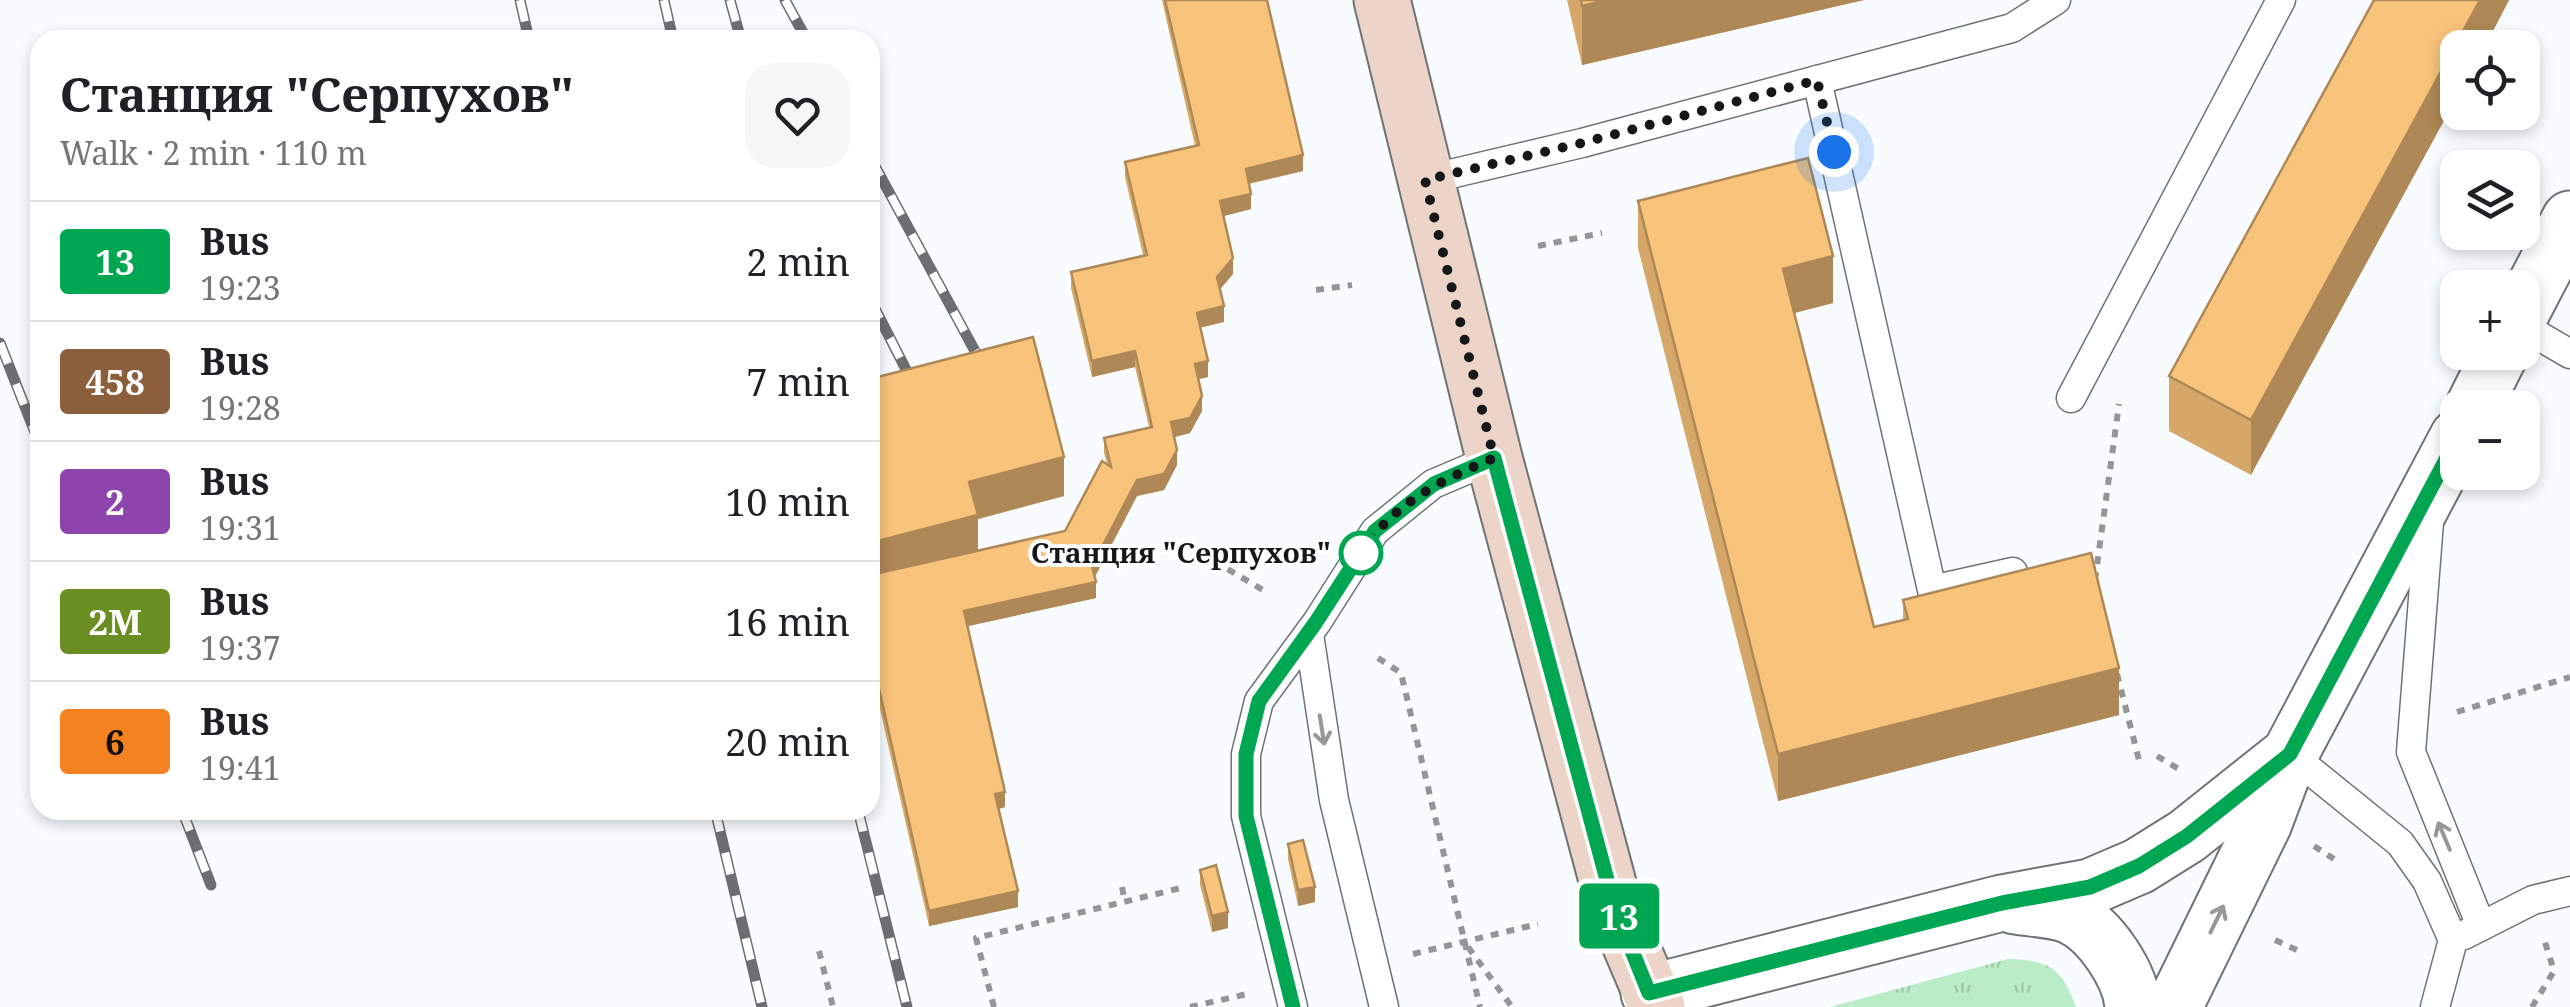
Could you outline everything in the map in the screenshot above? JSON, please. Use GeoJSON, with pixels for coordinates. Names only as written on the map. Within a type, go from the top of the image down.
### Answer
{"type":"FeatureCollection","features":[{"type":"Feature","properties":{"kind":"main road"},"geometry":{"type":"LineString","coordinates":[[1382,0],[1494,458],[1614,906],[1653,1000]]}},
{"type":"Feature","properties":{"kind":"street"},"geometry":{"type":"LineString","coordinates":[[2540,277],[2570,220]]}},
{"type":"Feature","properties":{"kind":"street"},"geometry":{"type":"LineString","coordinates":[[2174,1007],[2264,823],[2290,754],[2440,472]]}},
{"type":"Feature","properties":{"kind":"street"},"geometry":{"type":"LineString","coordinates":[[1653,1000],[2002,903],[2090,887],[2139,866],[2187,836],[2290,754]]}},
{"type":"Feature","properties":{"kind":"street"},"geometry":{"type":"LineString","coordinates":[[2002,903],[2072,916],[2107,947],[2131,986],[2133,1007]]}},
{"type":"Feature","properties":{"kind":"lane"},"geometry":{"type":"LineString","coordinates":[[1425,180],[1582,143],[2012,28],[2056,0]]}},
{"type":"Feature","properties":{"kind":"lane"},"geometry":{"type":"LineString","coordinates":[[2071,398],[2280,0]]}},
{"type":"Feature","properties":{"kind":"lane"},"geometry":{"type":"LineString","coordinates":[[1817,80],[1932,590],[2013,572]]}},
{"type":"Feature","properties":{"kind":"lane"},"geometry":{"type":"LineString","coordinates":[[2540,336],[2570,354]]}},
{"type":"Feature","properties":{"kind":"lane"},"geometry":{"type":"LineString","coordinates":[[1293,1007],[1246,816],[1246,754],[1259,701],[1375,531],[1434,484],[1494,458]]}},
{"type":"Feature","properties":{"kind":"lane"},"geometry":{"type":"LineString","coordinates":[[2432,488],[2411,752],[2481,926]]}},
{"type":"Feature","properties":{"kind":"lane"},"geometry":{"type":"LineString","coordinates":[[1308,634],[1334,800],[1384,1007]]}},
{"type":"Feature","properties":{"kind":"lane"},"geometry":{"type":"LineString","coordinates":[[2290,754],[2400,842],[2421,871],[2454,940],[2435,1007]]}},
{"type":"Feature","properties":{"kind":"lane"},"geometry":{"type":"LineString","coordinates":[[2454,940],[2534,900],[2570,891]]}},
{"type":"Feature","properties":{"kind":"path"},"geometry":{"type":"LineString","coordinates":[[1538,246],[1602,233]]}},
{"type":"Feature","properties":{"kind":"path"},"geometry":{"type":"LineString","coordinates":[[1316,290],[1352,285]]}},
{"type":"Feature","properties":{"kind":"path"},"geometry":{"type":"LineString","coordinates":[[2095,584],[2120,395]]}},
{"type":"Feature","properties":{"kind":"path"},"geometry":{"type":"LineString","coordinates":[[1214,560],[1268,593]]}},
{"type":"Feature","properties":{"kind":"path"},"geometry":{"type":"LineString","coordinates":[[1378,658],[1401,673],[1480,1007]]}},
{"type":"Feature","properties":{"kind":"path"},"geometry":{"type":"LineString","coordinates":[[2117,672],[2139,760]]}},
{"type":"Feature","properties":{"kind":"path"},"geometry":{"type":"LineString","coordinates":[[2452,713],[2570,677]]}},
{"type":"Feature","properties":{"kind":"path"},"geometry":{"type":"LineString","coordinates":[[2158,756],[2183,772]]}},
{"type":"Feature","properties":{"kind":"path"},"geometry":{"type":"LineString","coordinates":[[2306,841],[2334,859]]}},
{"type":"Feature","properties":{"kind":"path"},"geometry":{"type":"LineString","coordinates":[[1122,887],[1125,902]]}},
{"type":"Feature","properties":{"kind":"path"},"geometry":{"type":"LineString","coordinates":[[994,1007],[976,938],[1185,887]]}},
{"type":"Feature","properties":{"kind":"path"},"geometry":{"type":"LineString","coordinates":[[1412,954],[1538,924]]}},
{"type":"Feature","properties":{"kind":"path"},"geometry":{"type":"LineString","coordinates":[[2532,1007],[2554,972],[2541,928]]}},
{"type":"Feature","properties":{"kind":"path"},"geometry":{"type":"LineString","coordinates":[[2275,940],[2297,950]]}},
{"type":"Feature","properties":{"kind":"path"},"geometry":{"type":"LineString","coordinates":[[1464,942],[1512,1007]]}},
{"type":"Feature","properties":{"kind":"path"},"geometry":{"type":"LineString","coordinates":[[819,951],[833,1007]]}},
{"type":"Feature","properties":{"kind":"path"},"geometry":{"type":"LineString","coordinates":[[1190,1007],[1258,992]]}},
{"type":"Feature","properties":{"kind":"green space"},"geometry":{"type":"Polygon","coordinates":[[[2008,959],[2034,961],[2052,969],[2065,983],[2076,1007],[1830,1007],[2008,959]]]}},
{"type":"Feature","properties":{"kind":"building"},"geometry":{"type":"Polygon","coordinates":[[[1165,0],[1267,0],[1303,155],[1246,169],[1251,194],[1220,201],[1233,258],[1217,277],[1224,306],[1197,313],[1208,361],[1195,364],[1202,396],[1190,418],[1171,422],[1177,450],[1164,474],[1137,480],[1092,566],[1096,582],[964,611],[1005,792],[995,794],[1018,891],[929,911],[880,693],[880,573],[1065,531],[1102,461],[1111,467],[1104,438],[1152,427],[1135,351],[1092,361],[1071,272],[1147,255],[1125,162],[1199,145],[1165,0]]]}},
{"type":"Feature","properties":{"kind":"building"},"geometry":{"type":"Polygon","coordinates":[[[1581,0],[1607,0],[1582,6],[1581,0]]]}},
{"type":"Feature","properties":{"kind":"building"},"geometry":{"type":"Polygon","coordinates":[[[2374,0],[2480,0],[2464,30],[2440,30],[2440,73],[2251,420],[2169,376],[2374,0]]]}},
{"type":"Feature","properties":{"kind":"building"},"geometry":{"type":"Polygon","coordinates":[[[1808,158],[1833,256],[1783,269],[1874,627],[1908,619],[1903,600],[2091,553],[2119,668],[1778,754],[1638,201],[1808,158]]]}},
{"type":"Feature","properties":{"kind":"building"},"geometry":{"type":"Polygon","coordinates":[[[1033,337],[1064,457],[969,482],[978,515],[880,540],[880,376],[1033,337]]]}},
{"type":"Feature","properties":{"kind":"building"},"geometry":{"type":"Polygon","coordinates":[[[1303,840],[1315,887],[1298,890],[1288,844],[1303,840]]]}},
{"type":"Feature","properties":{"kind":"building"},"geometry":{"type":"Polygon","coordinates":[[[1216,865],[1228,912],[1212,916],[1200,870],[1216,865]]]}},
{"type":"Feature","properties":{"kind":"railway"},"geometry":{"type":"LineString","coordinates":[[520,0],[527,30]]}},
{"type":"Feature","properties":{"kind":"railway"},"geometry":{"type":"LineString","coordinates":[[664,0],[671,30]]}},
{"type":"Feature","properties":{"kind":"railway"},"geometry":{"type":"LineString","coordinates":[[730,0],[738,30]]}},
{"type":"Feature","properties":{"kind":"railway"},"geometry":{"type":"LineString","coordinates":[[785,0],[802,30]]}},
{"type":"Feature","properties":{"kind":"railway"},"geometry":{"type":"LineString","coordinates":[[880,175],[989,377]]}},
{"type":"Feature","properties":{"kind":"railway"},"geometry":{"type":"LineString","coordinates":[[880,319],[918,393]]}},
{"type":"Feature","properties":{"kind":"railway"},"geometry":{"type":"LineString","coordinates":[[0,343],[30,420]]}},
{"type":"Feature","properties":{"kind":"railway"},"geometry":{"type":"LineString","coordinates":[[186,820],[211,885]]}},
{"type":"Feature","properties":{"kind":"railway"},"geometry":{"type":"LineString","coordinates":[[717,820],[762,1007]]}},
{"type":"Feature","properties":{"kind":"railway"},"geometry":{"type":"LineString","coordinates":[[860,820],[907,1007]]}},
{"type":"Feature","properties":{"kind":"bus line","name":"13"},"geometry":{"type":"LineString","coordinates":[[1293,1007],[1246,816],[1246,754],[1259,701],[1375,531],[1434,484],[1494,458],[1614,906],[1649,993],[2002,903],[2090,887],[2139,866],[2187,836],[2290,754],[2440,472]]}},
{"type":"Feature","properties":{"kind":"place","name":"Станция \"Серпухов\""},"geometry":{"type":"Point","coordinates":[1361,553]}},
{"type":"Feature","properties":{"kind":"route"},"geometry":{"type":"LineString","coordinates":[[1361,553],[1375,531],[1434,484],[1494,458],[1425,180],[1817,80],[1834,152]]}}]}
